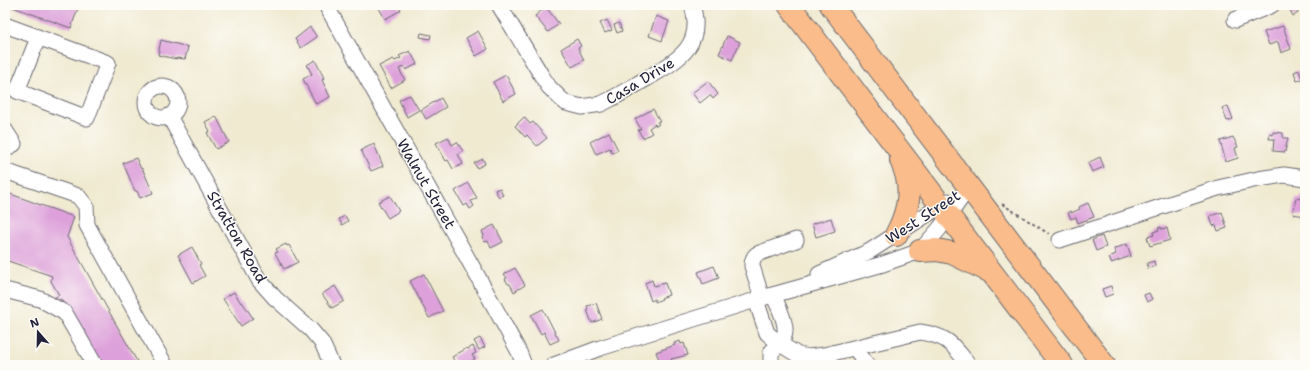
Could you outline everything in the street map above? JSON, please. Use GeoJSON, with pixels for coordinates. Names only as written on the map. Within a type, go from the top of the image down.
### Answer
{"type":"FeatureCollection","features":[{"type":"Feature","properties":{"kind":"highway"},"geometry":{"type":"LineString","coordinates":[[789,5],[1062,365]]}},
{"type":"Feature","properties":{"kind":"highway"},"geometry":{"type":"LineString","coordinates":[[831,5],[1104,365]]}},
{"type":"Feature","properties":{"kind":"highway"},"geometry":{"type":"LineString","coordinates":[[894,144],[908,178],[907,210],[896,235]]}},
{"type":"Feature","properties":{"kind":"highway"},"geometry":{"type":"LineString","coordinates":[[920,251],[937,250],[952,253],[990,271]]}},
{"type":"Feature","properties":{"kind":"street","name":"Walnut Street"},"geometry":{"type":"LineString","coordinates":[[326,5],[474,268],[519,352],[524,365]]}},
{"type":"Feature","properties":{"kind":"street","name":"Casa Drive"},"geometry":{"type":"LineString","coordinates":[[499,5],[549,87],[566,103],[582,107],[601,104],[611,99],[670,65],[684,53],[689,47],[696,30],[696,21],[692,5]]}},
{"type":"Feature","properties":{"kind":"street"},"geometry":{"type":"LineString","coordinates":[[1235,20],[1272,5]]}},
{"type":"Feature","properties":{"kind":"street"},"geometry":{"type":"LineString","coordinates":[[5,25],[108,63],[88,118],[17,91],[38,38]]}},
{"type":"Feature","properties":{"kind":"street","name":"Stratton Road"},"geometry":{"type":"LineString","coordinates":[[169,116],[259,280],[275,298],[311,330],[322,343],[332,365]]}},
{"type":"Feature","properties":{"kind":"street"},"geometry":{"type":"LineString","coordinates":[[5,130],[14,144],[5,150]]}},
{"type":"Feature","properties":{"kind":"street"},"geometry":{"type":"LineString","coordinates":[[5,171],[78,196],[86,206],[87,225],[165,365]]}},
{"type":"Feature","properties":{"kind":"street"},"geometry":{"type":"LineString","coordinates":[[1060,240],[1218,188],[1284,175],[1305,178]]}},
{"type":"Feature","properties":{"kind":"street","name":"West Street"},"geometry":{"type":"LineString","coordinates":[[763,298],[870,252],[896,235],[945,211],[970,187]]}},
{"type":"Feature","properties":{"kind":"street","name":"West Street"},"geometry":{"type":"LineString","coordinates":[[554,365],[600,348],[763,298],[883,264],[920,251],[940,228],[945,211]]}},
{"type":"Feature","properties":{"kind":"street"},"geometry":{"type":"LineString","coordinates":[[771,365],[771,352],[780,344],[785,331],[780,309],[763,298],[752,266],[752,260],[757,254],[796,240]]}},
{"type":"Feature","properties":{"kind":"street"},"geometry":{"type":"LineString","coordinates":[[5,290],[40,299],[65,313],[95,365]]}},
{"type":"Feature","properties":{"kind":"street"},"geometry":{"type":"LineString","coordinates":[[780,344],[798,355],[808,357],[824,355],[920,332],[943,337],[953,344],[968,365]]}},
{"type":"Feature","properties":{"kind":"street"},"geometry":{"type":"LineString","coordinates":[[855,348],[867,365]]}},
{"type":"Feature","properties":{"kind":"path"},"geometry":{"type":"LineString","coordinates":[[999,203],[1060,240]]}},
{"type":"Feature","properties":{"kind":"building"},"geometry":{"type":"Polygon","coordinates":[[[7,5],[79,5],[71,28],[7,5]]]}},
{"type":"Feature","properties":{"kind":"building"},"geometry":{"type":"Polygon","coordinates":[[[383,5],[398,5],[401,10],[385,19],[379,8],[383,5]]]}},
{"type":"Feature","properties":{"kind":"building"},"geometry":{"type":"Polygon","coordinates":[[[1295,5],[1298,13],[1293,16],[1289,8],[1295,5]]]}},
{"type":"Feature","properties":{"kind":"building"},"geometry":{"type":"Polygon","coordinates":[[[546,7],[559,24],[548,32],[535,16],[546,7]]]}},
{"type":"Feature","properties":{"kind":"building"},"geometry":{"type":"Polygon","coordinates":[[[656,16],[669,21],[662,41],[649,36],[656,16]]]}},
{"type":"Feature","properties":{"kind":"building"},"geometry":{"type":"Polygon","coordinates":[[[607,20],[612,30],[605,33],[600,23],[607,20]]]}},
{"type":"Feature","properties":{"kind":"building"},"geometry":{"type":"Polygon","coordinates":[[[619,23],[622,31],[617,33],[614,25],[619,23]]]}},
{"type":"Feature","properties":{"kind":"building"},"geometry":{"type":"Polygon","coordinates":[[[1283,26],[1291,49],[1281,53],[1278,42],[1269,45],[1264,32],[1283,26]]]}},
{"type":"Feature","properties":{"kind":"building"},"geometry":{"type":"Polygon","coordinates":[[[310,27],[317,37],[301,48],[295,39],[310,27]]]}},
{"type":"Feature","properties":{"kind":"building"},"geometry":{"type":"Polygon","coordinates":[[[478,31],[488,49],[476,56],[466,38],[478,31]]]}},
{"type":"Feature","properties":{"kind":"building"},"geometry":{"type":"Polygon","coordinates":[[[421,33],[431,35],[430,39],[420,37],[421,33]]]}},
{"type":"Feature","properties":{"kind":"building"},"geometry":{"type":"Polygon","coordinates":[[[727,36],[740,42],[732,60],[719,54],[727,36]]]}},
{"type":"Feature","properties":{"kind":"building"},"geometry":{"type":"Polygon","coordinates":[[[577,39],[581,46],[578,48],[584,60],[572,67],[561,49],[577,39]]]}},
{"type":"Feature","properties":{"kind":"building"},"geometry":{"type":"Polygon","coordinates":[[[161,40],[188,47],[185,59],[176,59],[158,55],[161,40]]]}},
{"type":"Feature","properties":{"kind":"building"},"geometry":{"type":"Polygon","coordinates":[[[410,51],[417,64],[406,70],[404,66],[399,69],[405,80],[391,88],[379,66],[393,59],[395,61],[401,58],[399,56],[410,51]]]}},
{"type":"Feature","properties":{"kind":"building"},"geometry":{"type":"Polygon","coordinates":[[[315,60],[324,78],[322,80],[330,97],[316,104],[303,79],[312,74],[307,65],[315,60]]]}},
{"type":"Feature","properties":{"kind":"building"},"geometry":{"type":"Polygon","coordinates":[[[1299,70],[1302,79],[1297,81],[1294,72],[1299,70]]]}},
{"type":"Feature","properties":{"kind":"building"},"geometry":{"type":"Polygon","coordinates":[[[506,75],[516,94],[503,101],[493,82],[506,75]]]}},
{"type":"Feature","properties":{"kind":"building"},"geometry":{"type":"Polygon","coordinates":[[[708,81],[718,94],[713,99],[710,95],[700,103],[692,93],[708,81]]]}},
{"type":"Feature","properties":{"kind":"building"},"geometry":{"type":"Polygon","coordinates":[[[410,95],[419,110],[407,117],[399,100],[410,95]]]}},
{"type":"Feature","properties":{"kind":"building"},"geometry":{"type":"Polygon","coordinates":[[[441,98],[446,107],[426,119],[421,110],[441,98]]]}},
{"type":"Feature","properties":{"kind":"building"},"geometry":{"type":"Polygon","coordinates":[[[1228,106],[1233,119],[1227,121],[1222,108],[1228,106]]]}},
{"type":"Feature","properties":{"kind":"building"},"geometry":{"type":"Polygon","coordinates":[[[653,109],[660,121],[657,122],[659,124],[656,126],[655,124],[649,128],[652,133],[643,138],[638,130],[641,129],[635,119],[653,109]]]}},
{"type":"Feature","properties":{"kind":"building"},"geometry":{"type":"Polygon","coordinates":[[[216,116],[229,142],[216,149],[207,133],[210,131],[205,122],[216,116]]]}},
{"type":"Feature","properties":{"kind":"building"},"geometry":{"type":"Polygon","coordinates":[[[524,117],[530,124],[533,122],[547,138],[537,146],[527,135],[525,137],[515,126],[524,117]]]}},
{"type":"Feature","properties":{"kind":"building"},"geometry":{"type":"Polygon","coordinates":[[[609,132],[618,150],[612,153],[610,148],[596,154],[590,142],[609,132]]]}},
{"type":"Feature","properties":{"kind":"building"},"geometry":{"type":"Polygon","coordinates":[[[1273,132],[1283,133],[1283,138],[1288,138],[1285,152],[1273,151],[1274,139],[1269,139],[1270,134],[1273,135],[1273,132]]]}},
{"type":"Feature","properties":{"kind":"building"},"geometry":{"type":"Polygon","coordinates":[[[448,137],[452,145],[457,142],[463,151],[458,154],[463,164],[453,169],[448,160],[446,161],[436,143],[448,137]]]}},
{"type":"Feature","properties":{"kind":"building"},"geometry":{"type":"Polygon","coordinates":[[[1233,137],[1238,147],[1235,148],[1238,158],[1226,162],[1220,141],[1233,137]]]}},
{"type":"Feature","properties":{"kind":"building"},"geometry":{"type":"Polygon","coordinates":[[[374,144],[383,166],[371,171],[361,150],[374,144]]]}},
{"type":"Feature","properties":{"kind":"building"},"geometry":{"type":"Polygon","coordinates":[[[1100,157],[1104,167],[1092,172],[1088,163],[1100,157]]]}},
{"type":"Feature","properties":{"kind":"building"},"geometry":{"type":"Polygon","coordinates":[[[136,158],[153,193],[140,198],[137,191],[135,191],[123,163],[136,158]]]}},
{"type":"Feature","properties":{"kind":"building"},"geometry":{"type":"Polygon","coordinates":[[[483,159],[485,164],[477,168],[474,163],[483,159]]]}},
{"type":"Feature","properties":{"kind":"building"},"geometry":{"type":"Polygon","coordinates":[[[468,183],[477,198],[471,201],[474,206],[470,209],[467,204],[464,206],[455,191],[468,183]]]}},
{"type":"Feature","properties":{"kind":"building"},"geometry":{"type":"Polygon","coordinates":[[[500,188],[503,195],[499,197],[495,190],[500,188]]]}},
{"type":"Feature","properties":{"kind":"building"},"geometry":{"type":"Polygon","coordinates":[[[5,192],[74,217],[67,237],[139,365],[98,365],[61,299],[56,302],[54,298],[59,295],[51,281],[52,276],[5,260],[5,192]]]}},
{"type":"Feature","properties":{"kind":"building"},"geometry":{"type":"Polygon","coordinates":[[[390,196],[399,211],[388,218],[378,202],[390,196]]]}},
{"type":"Feature","properties":{"kind":"building"},"geometry":{"type":"Polygon","coordinates":[[[1301,196],[1305,196],[1305,216],[1293,214],[1296,198],[1301,199],[1301,196]]]}},
{"type":"Feature","properties":{"kind":"building"},"geometry":{"type":"Polygon","coordinates":[[[1088,203],[1094,217],[1078,223],[1076,217],[1071,219],[1068,212],[1071,211],[1071,213],[1080,209],[1079,207],[1088,203]]]}},
{"type":"Feature","properties":{"kind":"building"},"geometry":{"type":"Polygon","coordinates":[[[1222,212],[1227,228],[1218,231],[1216,225],[1213,226],[1210,216],[1222,212]]]}},
{"type":"Feature","properties":{"kind":"building"},"geometry":{"type":"Polygon","coordinates":[[[345,216],[348,221],[342,225],[339,219],[345,216]]]}},
{"type":"Feature","properties":{"kind":"building"},"geometry":{"type":"Polygon","coordinates":[[[831,218],[835,231],[816,237],[812,224],[831,218]]]}},
{"type":"Feature","properties":{"kind":"building"},"geometry":{"type":"Polygon","coordinates":[[[494,225],[503,242],[491,248],[488,241],[485,242],[482,237],[484,236],[482,231],[494,225]]]}},
{"type":"Feature","properties":{"kind":"building"},"geometry":{"type":"Polygon","coordinates":[[[1161,227],[1161,229],[1167,228],[1170,240],[1150,246],[1147,237],[1154,235],[1153,232],[1159,230],[1158,228],[1161,227]]]}},
{"type":"Feature","properties":{"kind":"building"},"geometry":{"type":"Polygon","coordinates":[[[1102,236],[1106,247],[1096,251],[1092,240],[1102,236]]]}},
{"type":"Feature","properties":{"kind":"building"},"geometry":{"type":"Polygon","coordinates":[[[286,244],[287,246],[289,245],[298,262],[284,269],[275,253],[278,252],[276,249],[286,244]]]}},
{"type":"Feature","properties":{"kind":"building"},"geometry":{"type":"Polygon","coordinates":[[[1127,244],[1131,256],[1111,263],[1109,257],[1116,254],[1114,249],[1127,244]]]}},
{"type":"Feature","properties":{"kind":"building"},"geometry":{"type":"Polygon","coordinates":[[[192,247],[201,264],[199,265],[205,276],[193,283],[178,255],[192,247]]]}},
{"type":"Feature","properties":{"kind":"building"},"geometry":{"type":"Polygon","coordinates":[[[1154,261],[1155,266],[1148,269],[1147,263],[1154,261]]]}},
{"type":"Feature","properties":{"kind":"building"},"geometry":{"type":"Polygon","coordinates":[[[714,266],[719,278],[703,284],[698,272],[714,266]]]}},
{"type":"Feature","properties":{"kind":"building"},"geometry":{"type":"Polygon","coordinates":[[[515,268],[525,285],[514,292],[510,284],[508,284],[505,279],[507,278],[504,274],[515,268]]]}},
{"type":"Feature","properties":{"kind":"building"},"geometry":{"type":"Polygon","coordinates":[[[424,274],[443,311],[429,318],[410,281],[424,274]]]}},
{"type":"Feature","properties":{"kind":"building"},"geometry":{"type":"Polygon","coordinates":[[[652,280],[654,286],[665,283],[669,295],[655,302],[655,299],[651,301],[645,283],[652,280]]]}},
{"type":"Feature","properties":{"kind":"building"},"geometry":{"type":"Polygon","coordinates":[[[335,286],[344,301],[332,308],[322,294],[335,286]]]}},
{"type":"Feature","properties":{"kind":"building"},"geometry":{"type":"Polygon","coordinates":[[[1111,286],[1113,294],[1105,297],[1102,289],[1111,286]]]}},
{"type":"Feature","properties":{"kind":"building"},"geometry":{"type":"Polygon","coordinates":[[[234,292],[253,318],[241,326],[223,299],[234,292]]]}},
{"type":"Feature","properties":{"kind":"building"},"geometry":{"type":"Polygon","coordinates":[[[1149,293],[1152,299],[1147,302],[1144,295],[1149,293]]]}},
{"type":"Feature","properties":{"kind":"building"},"geometry":{"type":"Polygon","coordinates":[[[596,303],[602,319],[592,323],[587,306],[596,303]]]}},
{"type":"Feature","properties":{"kind":"building"},"geometry":{"type":"Polygon","coordinates":[[[543,309],[559,340],[550,344],[544,332],[541,334],[531,315],[543,309]]]}},
{"type":"Feature","properties":{"kind":"building"},"geometry":{"type":"Polygon","coordinates":[[[480,338],[485,347],[479,350],[474,341],[480,338]]]}},
{"type":"Feature","properties":{"kind":"building"},"geometry":{"type":"Polygon","coordinates":[[[680,341],[681,344],[684,343],[688,355],[671,359],[672,362],[668,363],[667,360],[660,362],[656,352],[675,345],[674,343],[680,341]]]}},
{"type":"Feature","properties":{"kind":"building"},"geometry":{"type":"Polygon","coordinates":[[[473,346],[476,353],[472,355],[475,359],[465,365],[457,365],[452,357],[473,346]]]}}]}
